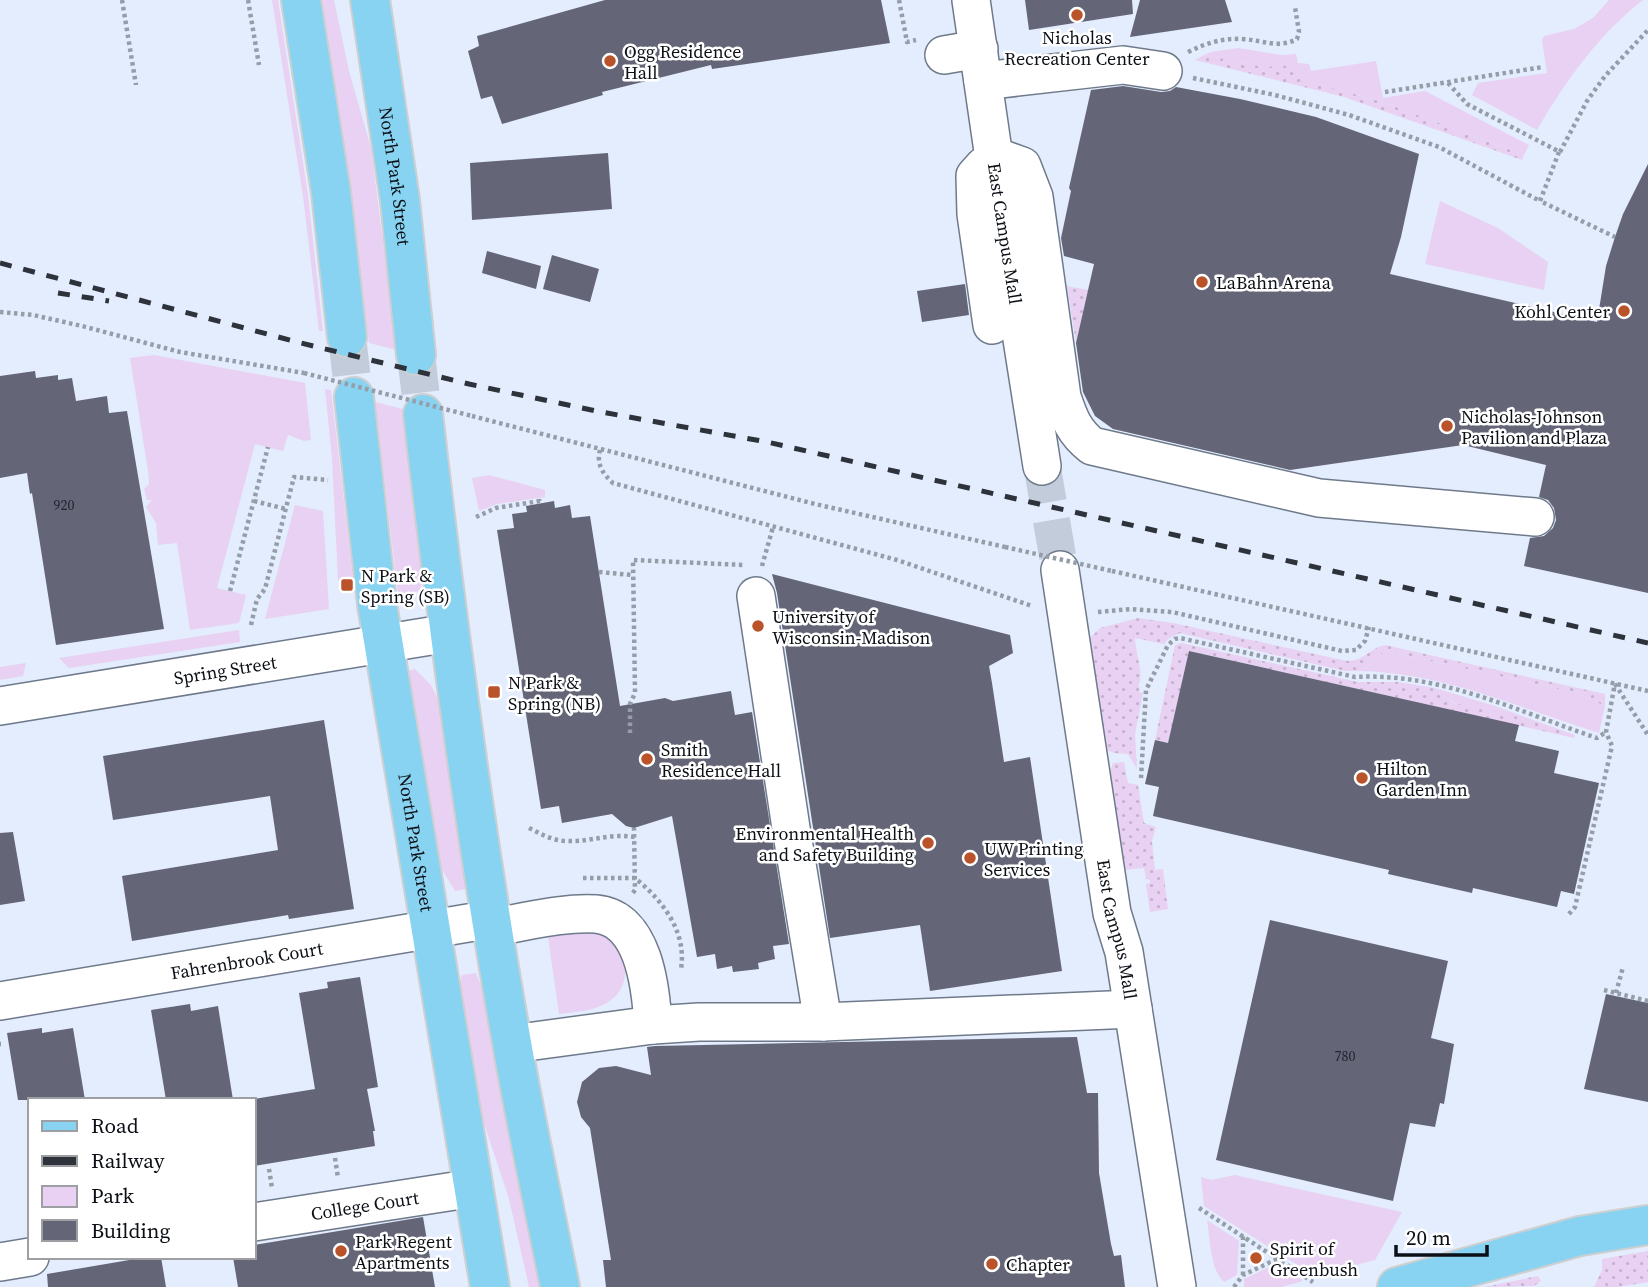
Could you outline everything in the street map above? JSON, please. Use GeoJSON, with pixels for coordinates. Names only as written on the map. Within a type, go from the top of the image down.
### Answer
{"type":"FeatureCollection","features":[{"type":"Feature","properties":{"kind":"main road"},"geometry":{"type":"LineString","coordinates":[[301,0],[331,192],[348,337]]}},
{"type":"Feature","properties":{"kind":"main road","name":"North Park Street"},"geometry":{"type":"LineString","coordinates":[[370,0],[400,200],[416,355]]}},
{"type":"Feature","properties":{"kind":"main road","name":"North Park Street"},"geometry":{"type":"LineString","coordinates":[[354,397],[383,644],[490,1287]]}},
{"type":"Feature","properties":{"kind":"main road"},"geometry":{"type":"LineString","coordinates":[[423,414],[449,634],[493,923],[512,1044],[560,1287]]}},
{"type":"Feature","properties":{"kind":"main road"},"geometry":{"type":"LineString","coordinates":[[1397,1287],[1580,1236],[1648,1225]]}},
{"type":"Feature","properties":{"kind":"street","name":"East Campus Mall"},"geometry":{"type":"LineString","coordinates":[[971,0],[969,62],[994,156],[1042,466]]}},
{"type":"Feature","properties":{"kind":"street"},"geometry":{"type":"LineString","coordinates":[[969,62],[1123,65],[1169,72]]}},
{"type":"Feature","properties":{"kind":"street"},"geometry":{"type":"LineString","coordinates":[[992,325],[976,214],[975,176],[994,156],[1022,166],[1034,197],[1062,397],[1070,422],[1079,436],[1092,446],[1319,498],[1535,517]]}},
{"type":"Feature","properties":{"kind":"street","name":"East Campus Mall"},"geometry":{"type":"LineString","coordinates":[[1060,570],[1112,913],[1124,951],[1177,1287]]}},
{"type":"Feature","properties":{"kind":"street"},"geometry":{"type":"LineString","coordinates":[[759,581],[822,1021]]}},
{"type":"Feature","properties":{"kind":"street","name":"Spring Street"},"geometry":{"type":"LineString","coordinates":[[0,706],[449,634]]}},
{"type":"Feature","properties":{"kind":"street","name":"Fahrenbrook Court"},"geometry":{"type":"LineString","coordinates":[[0,1000],[431,928],[598,914],[616,921]]}},
{"type":"Feature","properties":{"kind":"street"},"geometry":{"type":"LineString","coordinates":[[616,921],[631,933],[639,948],[652,1003],[653,1025]]}},
{"type":"Feature","properties":{"kind":"street"},"geometry":{"type":"LineString","coordinates":[[512,1044],[653,1025],[702,1033],[822,1021],[1133,1009]]}},
{"type":"Feature","properties":{"kind":"street","name":"College Court"},"geometry":{"type":"LineString","coordinates":[[256,1222],[474,1188]]}},
{"type":"Feature","properties":{"kind":"street"},"geometry":{"type":"LineString","coordinates":[[0,1262],[28,1257]]}},
{"type":"Feature","properties":{"kind":"path"},"geometry":{"type":"LineString","coordinates":[[122,0],[136,85]]}},
{"type":"Feature","properties":{"kind":"path"},"geometry":{"type":"LineString","coordinates":[[248,0],[259,65]]}},
{"type":"Feature","properties":{"kind":"path"},"geometry":{"type":"LineString","coordinates":[[1295,6],[1299,32],[1297,39],[1285,45],[1223,39],[1201,45],[1176,62],[1169,72],[1275,95],[1349,115],[1439,147],[1615,237]]}},
{"type":"Feature","properties":{"kind":"path"},"geometry":{"type":"LineString","coordinates":[[1540,201],[1560,152],[1587,101],[1605,76],[1648,30]]}},
{"type":"Feature","properties":{"kind":"path"},"geometry":{"type":"LineString","coordinates":[[1385,92],[1543,67]]}},
{"type":"Feature","properties":{"kind":"path"},"geometry":{"type":"LineString","coordinates":[[1448,83],[1467,104],[1560,152]]}},
{"type":"Feature","properties":{"kind":"path"},"geometry":{"type":"LineString","coordinates":[[0,313],[33,315],[180,352],[304,373],[816,504],[1648,691]]}},
{"type":"Feature","properties":{"kind":"path"},"geometry":{"type":"LineString","coordinates":[[230,591],[268,447]]}},
{"type":"Feature","properties":{"kind":"path"},"geometry":{"type":"LineString","coordinates":[[600,450],[600,468],[613,483],[897,560],[1067,618],[1109,610],[1153,609],[1342,650],[1356,650],[1365,641],[1369,627]]}},
{"type":"Feature","properties":{"kind":"path"},"geometry":{"type":"LineString","coordinates":[[251,625],[257,598],[265,589],[294,477],[328,480]]}},
{"type":"Feature","properties":{"kind":"path"},"geometry":{"type":"LineString","coordinates":[[254,501],[286,509]]}},
{"type":"Feature","properties":{"kind":"path"},"geometry":{"type":"LineString","coordinates":[[476,517],[496,508],[540,501],[541,504]]}},
{"type":"Feature","properties":{"kind":"path"},"geometry":{"type":"LineString","coordinates":[[629,733],[630,704],[635,693],[633,560],[759,581]]}},
{"type":"Feature","properties":{"kind":"path"},"geometry":{"type":"LineString","coordinates":[[599,572],[632,575]]}},
{"type":"Feature","properties":{"kind":"path"},"geometry":{"type":"LineString","coordinates":[[1141,778],[1146,690],[1168,645],[1180,638],[1355,677],[1409,680],[1458,689],[1597,738],[1606,732]]}},
{"type":"Feature","properties":{"kind":"path"},"geometry":{"type":"LineString","coordinates":[[1569,914],[1575,907],[1612,746],[1606,732],[1615,684]]}},
{"type":"Feature","properties":{"kind":"path"},"geometry":{"type":"LineString","coordinates":[[1615,684],[1648,735]]}},
{"type":"Feature","properties":{"kind":"path"},"geometry":{"type":"LineString","coordinates":[[529,828],[550,838],[568,841],[616,834],[636,837]]}},
{"type":"Feature","properties":{"kind":"path"},"geometry":{"type":"LineString","coordinates":[[616,921],[635,890],[634,828]]}},
{"type":"Feature","properties":{"kind":"path"},"geometry":{"type":"LineString","coordinates":[[1616,993],[1623,967]]}},
{"type":"Feature","properties":{"kind":"path"},"geometry":{"type":"LineString","coordinates":[[1604,990],[1648,1001]]}},
{"type":"Feature","properties":{"kind":"path"},"geometry":{"type":"LineString","coordinates":[[335,1158],[338,1179]]}},
{"type":"Feature","properties":{"kind":"path"},"geometry":{"type":"LineString","coordinates":[[270,1169],[272,1189]]}},
{"type":"Feature","properties":{"kind":"path"},"geometry":{"type":"LineString","coordinates":[[1199,1208],[1313,1282]]}},
{"type":"Feature","properties":{"kind":"path"},"geometry":{"type":"LineString","coordinates":[[1243,1236],[1243,1275]]}},
{"type":"Feature","properties":{"kind":"path"},"geometry":{"type":"LineString","coordinates":[[1234,1287],[1243,1275],[1278,1259]]}},
{"type":"Feature","properties":{"kind":"green space"},"geometry":{"type":"Polygon","coordinates":[[[272,0],[278,0],[308,195],[323,331],[319,331],[303,196],[272,0]]]}},
{"type":"Feature","properties":{"kind":"green space"},"geometry":{"type":"Polygon","coordinates":[[[322,0],[334,0],[349,71],[371,148],[397,350],[369,343],[322,0]]]}},
{"type":"Feature","properties":{"kind":"green space"},"geometry":{"type":"Polygon","coordinates":[[[1609,0],[1643,0],[1597,44],[1537,130],[1472,95],[1478,83],[1547,73],[1542,40],[1544,36],[1574,29],[1593,18],[1609,0]]]}},
{"type":"Feature","properties":{"kind":"green space"},"geometry":{"type":"Polygon","coordinates":[[[1238,48],[1281,55],[1296,54],[1298,63],[1309,64],[1311,71],[1376,61],[1383,98],[1425,91],[1529,145],[1524,155],[1380,101],[1306,81],[1297,74],[1293,65],[1264,67],[1204,55],[1238,48]]]}},
{"type":"Feature","properties":{"kind":"green space"},"geometry":{"type":"Polygon","coordinates":[[[1204,55],[1264,67],[1293,65],[1297,74],[1306,81],[1380,101],[1524,155],[1522,160],[1344,97],[1195,60],[1204,55]]]}},
{"type":"Feature","properties":{"kind":"green space"},"geometry":{"type":"Polygon","coordinates":[[[1440,201],[1498,228],[1548,262],[1544,290],[1425,264],[1440,201]]]}},
{"type":"Feature","properties":{"kind":"green space"},"geometry":{"type":"Polygon","coordinates":[[[1067,286],[1088,290],[1076,343],[1067,286]]]}},
{"type":"Feature","properties":{"kind":"green space"},"geometry":{"type":"Polygon","coordinates":[[[154,355],[305,383],[311,440],[304,441],[288,435],[283,451],[255,444],[217,588],[246,595],[239,623],[190,630],[177,543],[158,545],[156,523],[146,507],[152,500],[147,500],[144,489],[149,484],[148,471],[130,358],[154,355]]]}},
{"type":"Feature","properties":{"kind":"green space"},"geometry":{"type":"Polygon","coordinates":[[[325,389],[331,390],[353,578],[338,580],[332,459],[325,389]]]}},
{"type":"Feature","properties":{"kind":"green space"},"geometry":{"type":"Polygon","coordinates":[[[375,402],[403,409],[423,571],[420,591],[398,594],[375,402]]]}},
{"type":"Feature","properties":{"kind":"green space"},"geometry":{"type":"Polygon","coordinates":[[[489,475],[545,490],[545,497],[497,504],[479,511],[472,478],[489,475]]]}},
{"type":"Feature","properties":{"kind":"green space"},"geometry":{"type":"Polygon","coordinates":[[[295,505],[323,511],[329,609],[265,619],[295,505]]]}},
{"type":"Feature","properties":{"kind":"green space"},"geometry":{"type":"Polygon","coordinates":[[[1138,618],[1173,623],[1347,661],[1358,659],[1385,645],[1605,694],[1605,706],[1577,693],[1385,651],[1362,671],[1345,671],[1180,633],[1164,644],[1135,638],[1140,670],[1138,686],[1139,692],[1143,693],[1135,734],[1137,769],[1128,754],[1107,750],[1089,639],[1100,628],[1138,618]]]}},
{"type":"Feature","properties":{"kind":"green space"},"geometry":{"type":"Polygon","coordinates":[[[239,630],[240,642],[69,668],[59,658],[239,630]]]}},
{"type":"Feature","properties":{"kind":"green space"},"geometry":{"type":"Polygon","coordinates":[[[1181,643],[1358,682],[1398,682],[1435,688],[1453,703],[1536,721],[1575,735],[1574,738],[1190,651],[1168,743],[1155,740],[1175,645],[1181,643]]]}},
{"type":"Feature","properties":{"kind":"green space"},"geometry":{"type":"Polygon","coordinates":[[[1385,651],[1577,693],[1605,706],[1599,733],[1453,685],[1424,678],[1362,671],[1385,651]]]}},
{"type":"Feature","properties":{"kind":"green space"},"geometry":{"type":"Polygon","coordinates":[[[26,663],[23,676],[0,680],[0,667],[26,663]]]}},
{"type":"Feature","properties":{"kind":"green space"},"geometry":{"type":"Polygon","coordinates":[[[415,669],[431,685],[443,710],[470,888],[455,891],[439,865],[408,671],[415,669]]]}},
{"type":"Feature","properties":{"kind":"green space"},"geometry":{"type":"Polygon","coordinates":[[[1435,688],[1536,721],[1469,709],[1456,704],[1435,688]]]}},
{"type":"Feature","properties":{"kind":"green space"},"geometry":{"type":"Polygon","coordinates":[[[1124,762],[1128,783],[1138,785],[1144,823],[1156,827],[1152,841],[1155,870],[1163,869],[1168,909],[1150,912],[1146,884],[1150,883],[1150,880],[1146,879],[1144,868],[1124,870],[1109,770],[1113,763],[1124,762]]]}},
{"type":"Feature","properties":{"kind":"green space"},"geometry":{"type":"Polygon","coordinates":[[[580,932],[607,936],[615,942],[624,958],[625,976],[618,993],[605,1004],[559,1014],[548,937],[580,932]]]}},
{"type":"Feature","properties":{"kind":"green space"},"geometry":{"type":"Polygon","coordinates":[[[476,973],[485,996],[541,1287],[529,1287],[509,1199],[479,1108],[459,986],[462,975],[476,973]]]}},
{"type":"Feature","properties":{"kind":"green space"},"geometry":{"type":"Polygon","coordinates":[[[1235,1175],[1402,1212],[1375,1260],[1315,1276],[1204,1206],[1201,1177],[1211,1180],[1235,1175]]]}},
{"type":"Feature","properties":{"kind":"green space"},"geometry":{"type":"Polygon","coordinates":[[[1207,1220],[1239,1241],[1237,1275],[1224,1282],[1213,1262],[1207,1220]]]}},
{"type":"Feature","properties":{"kind":"green space"},"geometry":{"type":"Polygon","coordinates":[[[1648,1251],[1648,1282],[1618,1287],[1594,1287],[1602,1270],[1602,1259],[1648,1251]]]}},
{"type":"Feature","properties":{"kind":"green space"},"geometry":{"type":"Polygon","coordinates":[[[1278,1263],[1303,1281],[1282,1287],[1244,1287],[1244,1279],[1278,1263]]]}},
{"type":"Feature","properties":{"kind":"green space"},"geometry":{"type":"Polygon","coordinates":[[[1538,1276],[1541,1281],[1534,1286],[1484,1287],[1538,1276]]]}},
{"type":"Feature","properties":{"kind":"building","name":"Ogg Residence Hall"},"geometry":{"type":"Polygon","coordinates":[[[605,0],[881,0],[890,43],[712,69],[711,65],[602,92],[603,95],[502,124],[492,96],[481,99],[468,51],[479,46],[477,36],[605,0]]]}},
{"type":"Feature","properties":{"kind":"building"},"geometry":{"type":"Polygon","coordinates":[[[1025,0],[1132,0],[1133,14],[1029,30],[1025,0]]]}},
{"type":"Feature","properties":{"kind":"building"},"geometry":{"type":"Polygon","coordinates":[[[1140,0],[1225,0],[1232,22],[1130,37],[1140,0]]]}},
{"type":"Feature","properties":{"kind":"building"},"geometry":{"type":"Polygon","coordinates":[[[1123,86],[1161,92],[1176,87],[1240,99],[1316,117],[1419,154],[1390,274],[1597,322],[1606,266],[1615,237],[1623,214],[1648,164],[1648,593],[1524,566],[1530,538],[1544,536],[1553,528],[1556,520],[1554,508],[1548,500],[1539,497],[1546,465],[1463,445],[1290,470],[1113,429],[1095,416],[1083,392],[1076,343],[1094,264],[1064,256],[1061,238],[1091,90],[1123,86]]]}},
{"type":"Feature","properties":{"kind":"building"},"geometry":{"type":"Polygon","coordinates":[[[608,153],[612,209],[472,220],[470,163],[608,153]]]}},
{"type":"Feature","properties":{"kind":"building"},"geometry":{"type":"Polygon","coordinates":[[[487,251],[541,266],[536,289],[482,273],[487,251]]]}},
{"type":"Feature","properties":{"kind":"building"},"geometry":{"type":"Polygon","coordinates":[[[552,255],[599,269],[590,302],[543,289],[552,255]]]}},
{"type":"Feature","properties":{"kind":"building"},"geometry":{"type":"Polygon","coordinates":[[[965,284],[969,315],[922,322],[917,291],[965,284]]]}},
{"type":"Feature","properties":{"kind":"building"},"geometry":{"type":"Polygon","coordinates":[[[35,371],[36,378],[58,375],[58,380],[72,378],[76,401],[107,396],[109,413],[127,411],[164,629],[56,645],[27,473],[0,478],[0,376],[35,371]]]}},
{"type":"Feature","properties":{"kind":"building","name":"Smith Residence Hall"},"geometry":{"type":"Polygon","coordinates":[[[554,501],[555,508],[570,505],[572,518],[590,516],[620,706],[665,698],[673,701],[731,691],[735,715],[752,712],[789,944],[773,946],[775,959],[758,963],[759,969],[733,972],[732,966],[717,969],[715,954],[697,957],[672,816],[634,828],[626,826],[612,814],[562,823],[559,806],[541,809],[497,530],[514,528],[512,514],[527,512],[526,506],[554,501]]]}},
{"type":"Feature","properties":{"kind":"building","name":"Environmental Health and Safety Building"},"geometry":{"type":"Polygon","coordinates":[[[772,574],[1010,635],[1013,653],[989,666],[1004,762],[1030,757],[1062,971],[930,991],[920,925],[830,938],[772,574]]]}},
{"type":"Feature","properties":{"kind":"building","name":"Hilton Garden Inn"},"geometry":{"type":"Polygon","coordinates":[[[1189,651],[1519,725],[1515,741],[1559,751],[1554,773],[1599,783],[1574,894],[1561,891],[1557,907],[1473,888],[1472,893],[1388,874],[1389,870],[1153,816],[1159,787],[1145,784],[1155,740],[1168,743],[1189,651]]]}},
{"type":"Feature","properties":{"kind":"building"},"geometry":{"type":"Polygon","coordinates":[[[324,720],[354,909],[289,919],[288,915],[132,941],[122,876],[278,850],[270,796],[113,820],[103,756],[324,720]]]}},
{"type":"Feature","properties":{"kind":"building"},"geometry":{"type":"Polygon","coordinates":[[[13,832],[25,901],[0,905],[0,833],[13,832]]]}},
{"type":"Feature","properties":{"kind":"building"},"geometry":{"type":"Polygon","coordinates":[[[1270,920],[1448,961],[1431,1038],[1454,1044],[1444,1104],[1440,1103],[1435,1127],[1410,1123],[1393,1201],[1216,1160],[1270,920]]]}},
{"type":"Feature","properties":{"kind":"building"},"geometry":{"type":"Polygon","coordinates":[[[360,977],[378,1087],[367,1089],[375,1146],[256,1166],[256,1099],[315,1089],[299,993],[328,988],[327,982],[360,977]]]}},
{"type":"Feature","properties":{"kind":"building"},"geometry":{"type":"Polygon","coordinates":[[[1606,994],[1648,1003],[1648,1102],[1584,1089],[1606,994]]]}},
{"type":"Feature","properties":{"kind":"building"},"geometry":{"type":"Polygon","coordinates":[[[190,1004],[191,1011],[218,1006],[233,1098],[166,1098],[151,1010],[190,1004]]]}},
{"type":"Feature","properties":{"kind":"building"},"geometry":{"type":"Polygon","coordinates":[[[42,1028],[42,1033],[73,1028],[85,1098],[18,1100],[7,1033],[42,1028]]]}},
{"type":"Feature","properties":{"kind":"building"},"geometry":{"type":"Polygon","coordinates":[[[1077,1037],[1087,1093],[1098,1093],[1099,1173],[1111,1244],[1114,1256],[1121,1255],[1125,1287],[606,1287],[603,1260],[611,1260],[590,1128],[581,1117],[577,1102],[582,1082],[599,1068],[616,1066],[651,1075],[647,1047],[655,1046],[1077,1037]]]}},
{"type":"Feature","properties":{"kind":"building","name":"Park Regent Apartments"},"geometry":{"type":"Polygon","coordinates":[[[423,1217],[435,1287],[238,1287],[233,1259],[256,1259],[256,1245],[423,1217]]]}},
{"type":"Feature","properties":{"kind":"building"},"geometry":{"type":"Polygon","coordinates":[[[135,1259],[161,1259],[166,1287],[48,1287],[47,1274],[135,1259]]]}},
{"type":"Feature","properties":{"kind":"tunnel"},"geometry":{"type":"LineString","coordinates":[[347,337],[354,397]]}},
{"type":"Feature","properties":{"kind":"tunnel"},"geometry":{"type":"LineString","coordinates":[[416,355],[423,414]]}},
{"type":"Feature","properties":{"kind":"tunnel"},"geometry":{"type":"LineString","coordinates":[[1042,466],[1060,570]]}},
{"type":"Feature","properties":{"kind":"railway"},"geometry":{"type":"LineString","coordinates":[[0,263],[301,343],[469,384],[596,411],[767,442],[1648,643]]}},
{"type":"Feature","properties":{"kind":"railway"},"geometry":{"type":"LineString","coordinates":[[58,293],[109,301]]}},
{"type":"Feature","properties":{"kind":"place","name":"Nicholas Recreation Center"},"geometry":{"type":"Point","coordinates":[1077,15]}},
{"type":"Feature","properties":{"kind":"place","name":"Ogg Residence Hall"},"geometry":{"type":"Point","coordinates":[610,61]}},
{"type":"Feature","properties":{"kind":"place","name":"LaBahn Arena"},"geometry":{"type":"Point","coordinates":[1202,282]}},
{"type":"Feature","properties":{"kind":"place","name":"Kohl Center"},"geometry":{"type":"Point","coordinates":[1624,311]}},
{"type":"Feature","properties":{"kind":"place","name":"Nicholas-Johnson Pavilion and Plaza"},"geometry":{"type":"Point","coordinates":[1447,426]}},
{"type":"Feature","properties":{"kind":"place","name":"N Park & Spring (SB)"},"geometry":{"type":"Point","coordinates":[347,585]}},
{"type":"Feature","properties":{"kind":"place","name":"University of Wisconsin-Madison"},"geometry":{"type":"Point","coordinates":[758,626]}},
{"type":"Feature","properties":{"kind":"place","name":"N Park & Spring (NB)"},"geometry":{"type":"Point","coordinates":[494,692]}},
{"type":"Feature","properties":{"kind":"place","name":"Smith Residence Hall"},"geometry":{"type":"Point","coordinates":[647,759]}},
{"type":"Feature","properties":{"kind":"place","name":"Hilton Garden Inn"},"geometry":{"type":"Point","coordinates":[1362,778]}},
{"type":"Feature","properties":{"kind":"place","name":"Environmental Health and Safety Building"},"geometry":{"type":"Point","coordinates":[928,843]}},
{"type":"Feature","properties":{"kind":"place","name":"UW Printing Services"},"geometry":{"type":"Point","coordinates":[970,858]}},
{"type":"Feature","properties":{"kind":"place","name":"Park Regent Apartments"},"geometry":{"type":"Point","coordinates":[341,1251]}},
{"type":"Feature","properties":{"kind":"place","name":"Spirit of Greenbush"},"geometry":{"type":"Point","coordinates":[1256,1258]}},
{"type":"Feature","properties":{"kind":"place","name":"Chapter"},"geometry":{"type":"Point","coordinates":[992,1264]}}]}
